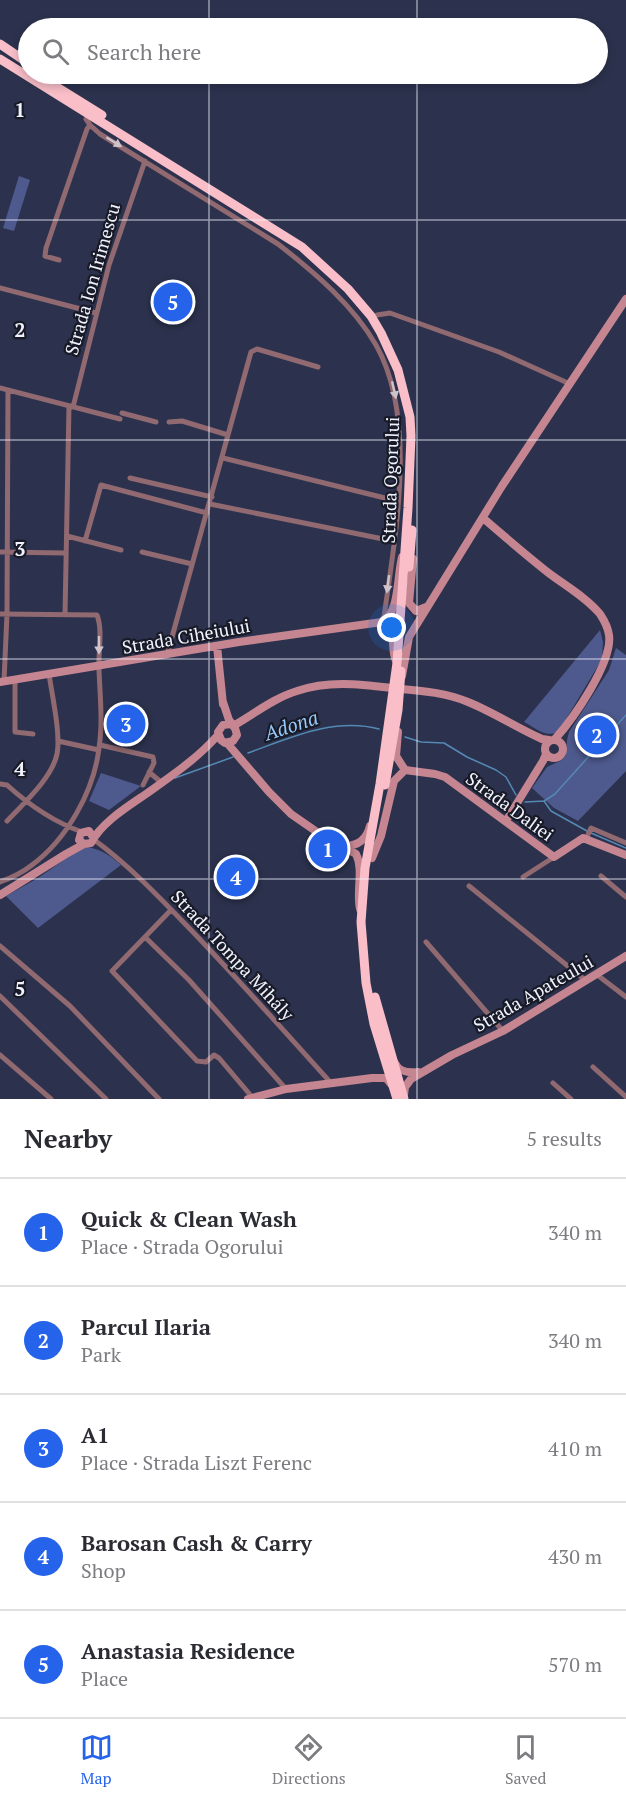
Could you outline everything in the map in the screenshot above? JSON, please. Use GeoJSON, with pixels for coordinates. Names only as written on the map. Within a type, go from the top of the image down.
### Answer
{"type":"FeatureCollection","features":[{"type":"Feature","properties":{"kind":"highway"},"geometry":{"type":"LineString","coordinates":[[0,44],[18,56]]}},
{"type":"Feature","properties":{"kind":"highway"},"geometry":{"type":"LineString","coordinates":[[2,59],[18,65]]}},
{"type":"Feature","properties":{"kind":"highway"},"geometry":{"type":"LineString","coordinates":[[2,59],[18,71]]}},
{"type":"Feature","properties":{"kind":"highway","name":"Strada Ogorului"},"geometry":{"type":"LineString","coordinates":[[2,59],[18,69]]}},
{"type":"Feature","properties":{"kind":"highway"},"geometry":{"type":"LineString","coordinates":[[36,84],[88,122],[124,136]]}},
{"type":"Feature","properties":{"kind":"highway","name":"Strada Ogorului"},"geometry":{"type":"LineString","coordinates":[[42,84],[302,247],[348,289],[371,316],[398,370],[408,402],[411,436],[408,543],[398,710],[372,858],[368,892],[367,949],[372,986],[405,1099]]}},
{"type":"Feature","properties":{"kind":"highway","name":"Strada Ogorului"},"geometry":{"type":"LineString","coordinates":[[52,84],[307,245],[339,271],[377,315],[398,355],[410,389],[414,409],[417,453],[397,663],[380,784],[365,868],[361,913],[366,984],[384,1059],[396,1095]]}},
{"type":"Feature","properties":{"kind":"highway"},"geometry":{"type":"LineString","coordinates":[[61,84],[79,95],[93,110]]}},
{"type":"Feature","properties":{"kind":"street"},"geometry":{"type":"LineString","coordinates":[[59,260],[45,256],[46,248],[88,122],[287,251],[333,292],[371,337],[388,369],[396,402],[400,444],[397,501],[384,617],[378,623]]}},
{"type":"Feature","properties":{"kind":"street","name":"Strada Ion Irimescu"},"geometry":{"type":"LineString","coordinates":[[65,615],[71,406],[109,265],[146,161]]}},
{"type":"Feature","properties":{"kind":"street"},"geometry":{"type":"LineString","coordinates":[[0,288],[96,313]]}},
{"type":"Feature","properties":{"kind":"street"},"geometry":{"type":"LineString","coordinates":[[400,684],[409,637],[483,518],[626,299]]}},
{"type":"Feature","properties":{"kind":"street"},"geometry":{"type":"LineString","coordinates":[[377,315],[390,313],[499,352],[570,384]]}},
{"type":"Feature","properties":{"kind":"street"},"geometry":{"type":"LineString","coordinates":[[168,655],[251,352],[257,349],[318,367]]}},
{"type":"Feature","properties":{"kind":"street"},"geometry":{"type":"LineString","coordinates":[[0,388],[120,419]]}},
{"type":"Feature","properties":{"kind":"street"},"geometry":{"type":"LineString","coordinates":[[2,682],[8,615],[3,552],[9,390]]}},
{"type":"Feature","properties":{"kind":"street"},"geometry":{"type":"LineString","coordinates":[[122,413],[156,422]]}},
{"type":"Feature","properties":{"kind":"street"},"geometry":{"type":"LineString","coordinates":[[169,422],[182,421],[228,435]]}},
{"type":"Feature","properties":{"kind":"street"},"geometry":{"type":"LineString","coordinates":[[223,458],[397,501]]}},
{"type":"Feature","properties":{"kind":"street"},"geometry":{"type":"LineString","coordinates":[[130,477],[212,497]]}},
{"type":"Feature","properties":{"kind":"street"},"geometry":{"type":"LineString","coordinates":[[85,541],[101,485],[207,513]]}},
{"type":"Feature","properties":{"kind":"street"},"geometry":{"type":"LineString","coordinates":[[210,504],[393,541]]}},
{"type":"Feature","properties":{"kind":"street"},"geometry":{"type":"LineString","coordinates":[[483,518],[533,561],[593,607],[601,616],[609,635],[608,654],[564,737],[562,754],[546,763],[528,786]]}},
{"type":"Feature","properties":{"kind":"street"},"geometry":{"type":"LineString","coordinates":[[67,537],[121,550]]}},
{"type":"Feature","properties":{"kind":"street"},"geometry":{"type":"LineString","coordinates":[[408,543],[413,564],[409,603],[416,611],[430,604]]}},
{"type":"Feature","properties":{"kind":"street"},"geometry":{"type":"LineString","coordinates":[[378,623],[388,619],[393,613],[399,566],[408,543]]}},
{"type":"Feature","properties":{"kind":"street"},"geometry":{"type":"LineString","coordinates":[[3,552],[65,553]]}},
{"type":"Feature","properties":{"kind":"street"},"geometry":{"type":"LineString","coordinates":[[142,552],[192,564]]}},
{"type":"Feature","properties":{"kind":"street"},"geometry":{"type":"LineString","coordinates":[[0,614],[97,615],[99,617],[101,702],[99,748],[90,784],[68,826],[50,849],[32,865],[0,882]]}},
{"type":"Feature","properties":{"kind":"street"},"geometry":{"type":"LineString","coordinates":[[378,623],[387,627],[392,633],[393,653],[397,663]]}},
{"type":"Feature","properties":{"kind":"street","name":"Strada Ciheiului"},"geometry":{"type":"LineString","coordinates":[[2,682],[217,646],[378,623]]}},
{"type":"Feature","properties":{"kind":"street"},"geometry":{"type":"LineString","coordinates":[[217,646],[223,702],[229,725],[237,737],[250,768]]}},
{"type":"Feature","properties":{"kind":"street"},"geometry":{"type":"LineString","coordinates":[[7,821],[45,779],[57,755],[58,741],[50,675]]}},
{"type":"Feature","properties":{"kind":"street"},"geometry":{"type":"LineString","coordinates":[[15,679],[15,732],[33,734]]}},
{"type":"Feature","properties":{"kind":"street"},"geometry":{"type":"LineString","coordinates":[[0,895],[66,854],[162,783],[198,754],[218,735],[219,730],[256,713],[280,698],[308,687],[336,683],[360,684],[437,693],[470,703],[549,745],[562,745]]}},
{"type":"Feature","properties":{"kind":"street"},"geometry":{"type":"LineString","coordinates":[[506,821],[528,786],[549,745],[580,704]]}},
{"type":"Feature","properties":{"kind":"street"},"geometry":{"type":"LineString","coordinates":[[372,858],[381,836],[394,781],[405,770],[396,756],[398,710]]}},
{"type":"Feature","properties":{"kind":"street"},"geometry":{"type":"LineString","coordinates":[[198,754],[237,737],[256,713]]}},
{"type":"Feature","properties":{"kind":"street"},"geometry":{"type":"LineString","coordinates":[[218,735],[291,814],[317,832],[352,850],[359,861],[358,892],[361,913]]}},
{"type":"Feature","properties":{"kind":"street"},"geometry":{"type":"LineString","coordinates":[[58,741],[150,755],[155,760],[142,785]]}},
{"type":"Feature","properties":{"kind":"street"},"geometry":{"type":"LineString","coordinates":[[549,745],[554,758]]}},
{"type":"Feature","properties":{"kind":"street","name":"Strada Daliei"},"geometry":{"type":"LineString","coordinates":[[405,770],[445,777],[554,857],[580,839],[586,839]]}},
{"type":"Feature","properties":{"kind":"street"},"geometry":{"type":"LineString","coordinates":[[149,772],[162,783]]}},
{"type":"Feature","properties":{"kind":"street","name":"Strada Tompa Mihály"},"geometry":{"type":"LineString","coordinates":[[0,784],[7,785],[25,802],[108,850],[171,910],[243,985],[331,1083]]}},
{"type":"Feature","properties":{"kind":"street"},"geometry":{"type":"LineString","coordinates":[[343,846],[355,845],[365,837],[369,830],[380,784]]}},
{"type":"Feature","properties":{"kind":"street"},"geometry":{"type":"LineString","coordinates":[[626,843],[591,828],[586,839],[626,855]]}},
{"type":"Feature","properties":{"kind":"street"},"geometry":{"type":"LineString","coordinates":[[523,877],[554,857]]}},
{"type":"Feature","properties":{"kind":"street"},"geometry":{"type":"LineString","coordinates":[[601,876],[626,897]]}},
{"type":"Feature","properties":{"kind":"street"},"geometry":{"type":"LineString","coordinates":[[469,886],[585,980]]}},
{"type":"Feature","properties":{"kind":"street"},"geometry":{"type":"LineString","coordinates":[[171,910],[112,971],[197,1061],[206,1062],[214,1055],[219,1058],[250,1098],[286,1089],[372,1078],[386,1078],[396,1095]]}},
{"type":"Feature","properties":{"kind":"street"},"geometry":{"type":"LineString","coordinates":[[145,938],[189,980],[286,1089]]}},
{"type":"Feature","properties":{"kind":"street"},"geometry":{"type":"LineString","coordinates":[[426,942],[503,1031]]}},
{"type":"Feature","properties":{"kind":"street"},"geometry":{"type":"LineString","coordinates":[[0,946],[70,1006],[159,1099]]}},
{"type":"Feature","properties":{"kind":"street","name":"Strada Apateului"},"geometry":{"type":"LineString","coordinates":[[405,1099],[403,1090],[406,1084],[423,1072],[452,1055],[503,1031],[626,956]]}},
{"type":"Feature","properties":{"kind":"street"},"geometry":{"type":"LineString","coordinates":[[596,974],[626,997]]}},
{"type":"Feature","properties":{"kind":"street"},"geometry":{"type":"LineString","coordinates":[[0,996],[106,1099]]}},
{"type":"Feature","properties":{"kind":"street"},"geometry":{"type":"LineString","coordinates":[[388,1044],[397,1067],[410,1073],[423,1072]]}},
{"type":"Feature","properties":{"kind":"street"},"geometry":{"type":"LineString","coordinates":[[0,1055],[51,1099]]}},
{"type":"Feature","properties":{"kind":"street"},"geometry":{"type":"LineString","coordinates":[[372,1078],[382,1070],[384,1059]]}},
{"type":"Feature","properties":{"kind":"street"},"geometry":{"type":"LineString","coordinates":[[593,1068],[626,1097]]}},
{"type":"Feature","properties":{"kind":"street"},"geometry":{"type":"LineString","coordinates":[[553,1083],[571,1099]]}},
{"type":"Feature","properties":{"kind":"shaded area"},"geometry":{"type":"Polygon","coordinates":[[[19,176],[30,180],[14,231],[3,228],[19,176]]]}},
{"type":"Feature","properties":{"kind":"shaded area"},"geometry":{"type":"Polygon","coordinates":[[[600,630],[603,642],[602,659],[559,731],[545,733],[524,722],[600,630]]]}},
{"type":"Feature","properties":{"kind":"shaded area"},"geometry":{"type":"Polygon","coordinates":[[[616,648],[626,655],[626,771],[578,821],[554,808],[532,788],[547,767],[562,760],[566,755],[569,732],[609,670],[616,648]]]}},
{"type":"Feature","properties":{"kind":"shaded area"},"geometry":{"type":"Polygon","coordinates":[[[101,773],[141,786],[109,810],[89,801],[101,773]]]}},
{"type":"Feature","properties":{"kind":"shaded area"},"geometry":{"type":"Polygon","coordinates":[[[87,847],[106,853],[121,865],[38,928],[6,896],[38,878],[80,849],[87,847]]]}},
{"type":"Feature","properties":{"kind":"waterway"},"geometry":{"type":"LineString","coordinates":[[544,801],[555,794],[626,715]]}},
{"type":"Feature","properties":{"kind":"waterway","name":"Adona"},"geometry":{"type":"LineString","coordinates":[[248,753],[329,727],[362,726],[379,729]]}},
{"type":"Feature","properties":{"kind":"waterway","name":"Adona"},"geometry":{"type":"LineString","coordinates":[[405,737],[421,742],[444,743],[467,757],[496,770],[506,777],[516,795]]}},
{"type":"Feature","properties":{"kind":"waterway","name":"Adona"},"geometry":{"type":"LineString","coordinates":[[175,778],[233,757]]}},
{"type":"Feature","properties":{"kind":"waterway","name":"Adona"},"geometry":{"type":"LineString","coordinates":[[525,802],[544,801],[551,811],[587,831]]}},
{"type":"Feature","properties":{"kind":"waterway","name":"Adona"},"geometry":{"type":"LineString","coordinates":[[591,833],[626,848]]}},
{"type":"Feature","properties":{"kind":"place","name":"Anastasia Residence"},"geometry":{"type":"Point","coordinates":[173,302]}},
{"type":"Feature","properties":{"kind":"place","name":"A1"},"geometry":{"type":"Point","coordinates":[126,724]}},
{"type":"Feature","properties":{"kind":"place","name":"Parcul Ilaria"},"geometry":{"type":"Point","coordinates":[597,735]}},
{"type":"Feature","properties":{"kind":"place","name":"Quick & Clean Wash"},"geometry":{"type":"Point","coordinates":[328,849]}},
{"type":"Feature","properties":{"kind":"place","name":"Barosan Cash & Carry"},"geometry":{"type":"Point","coordinates":[236,877]}}]}
